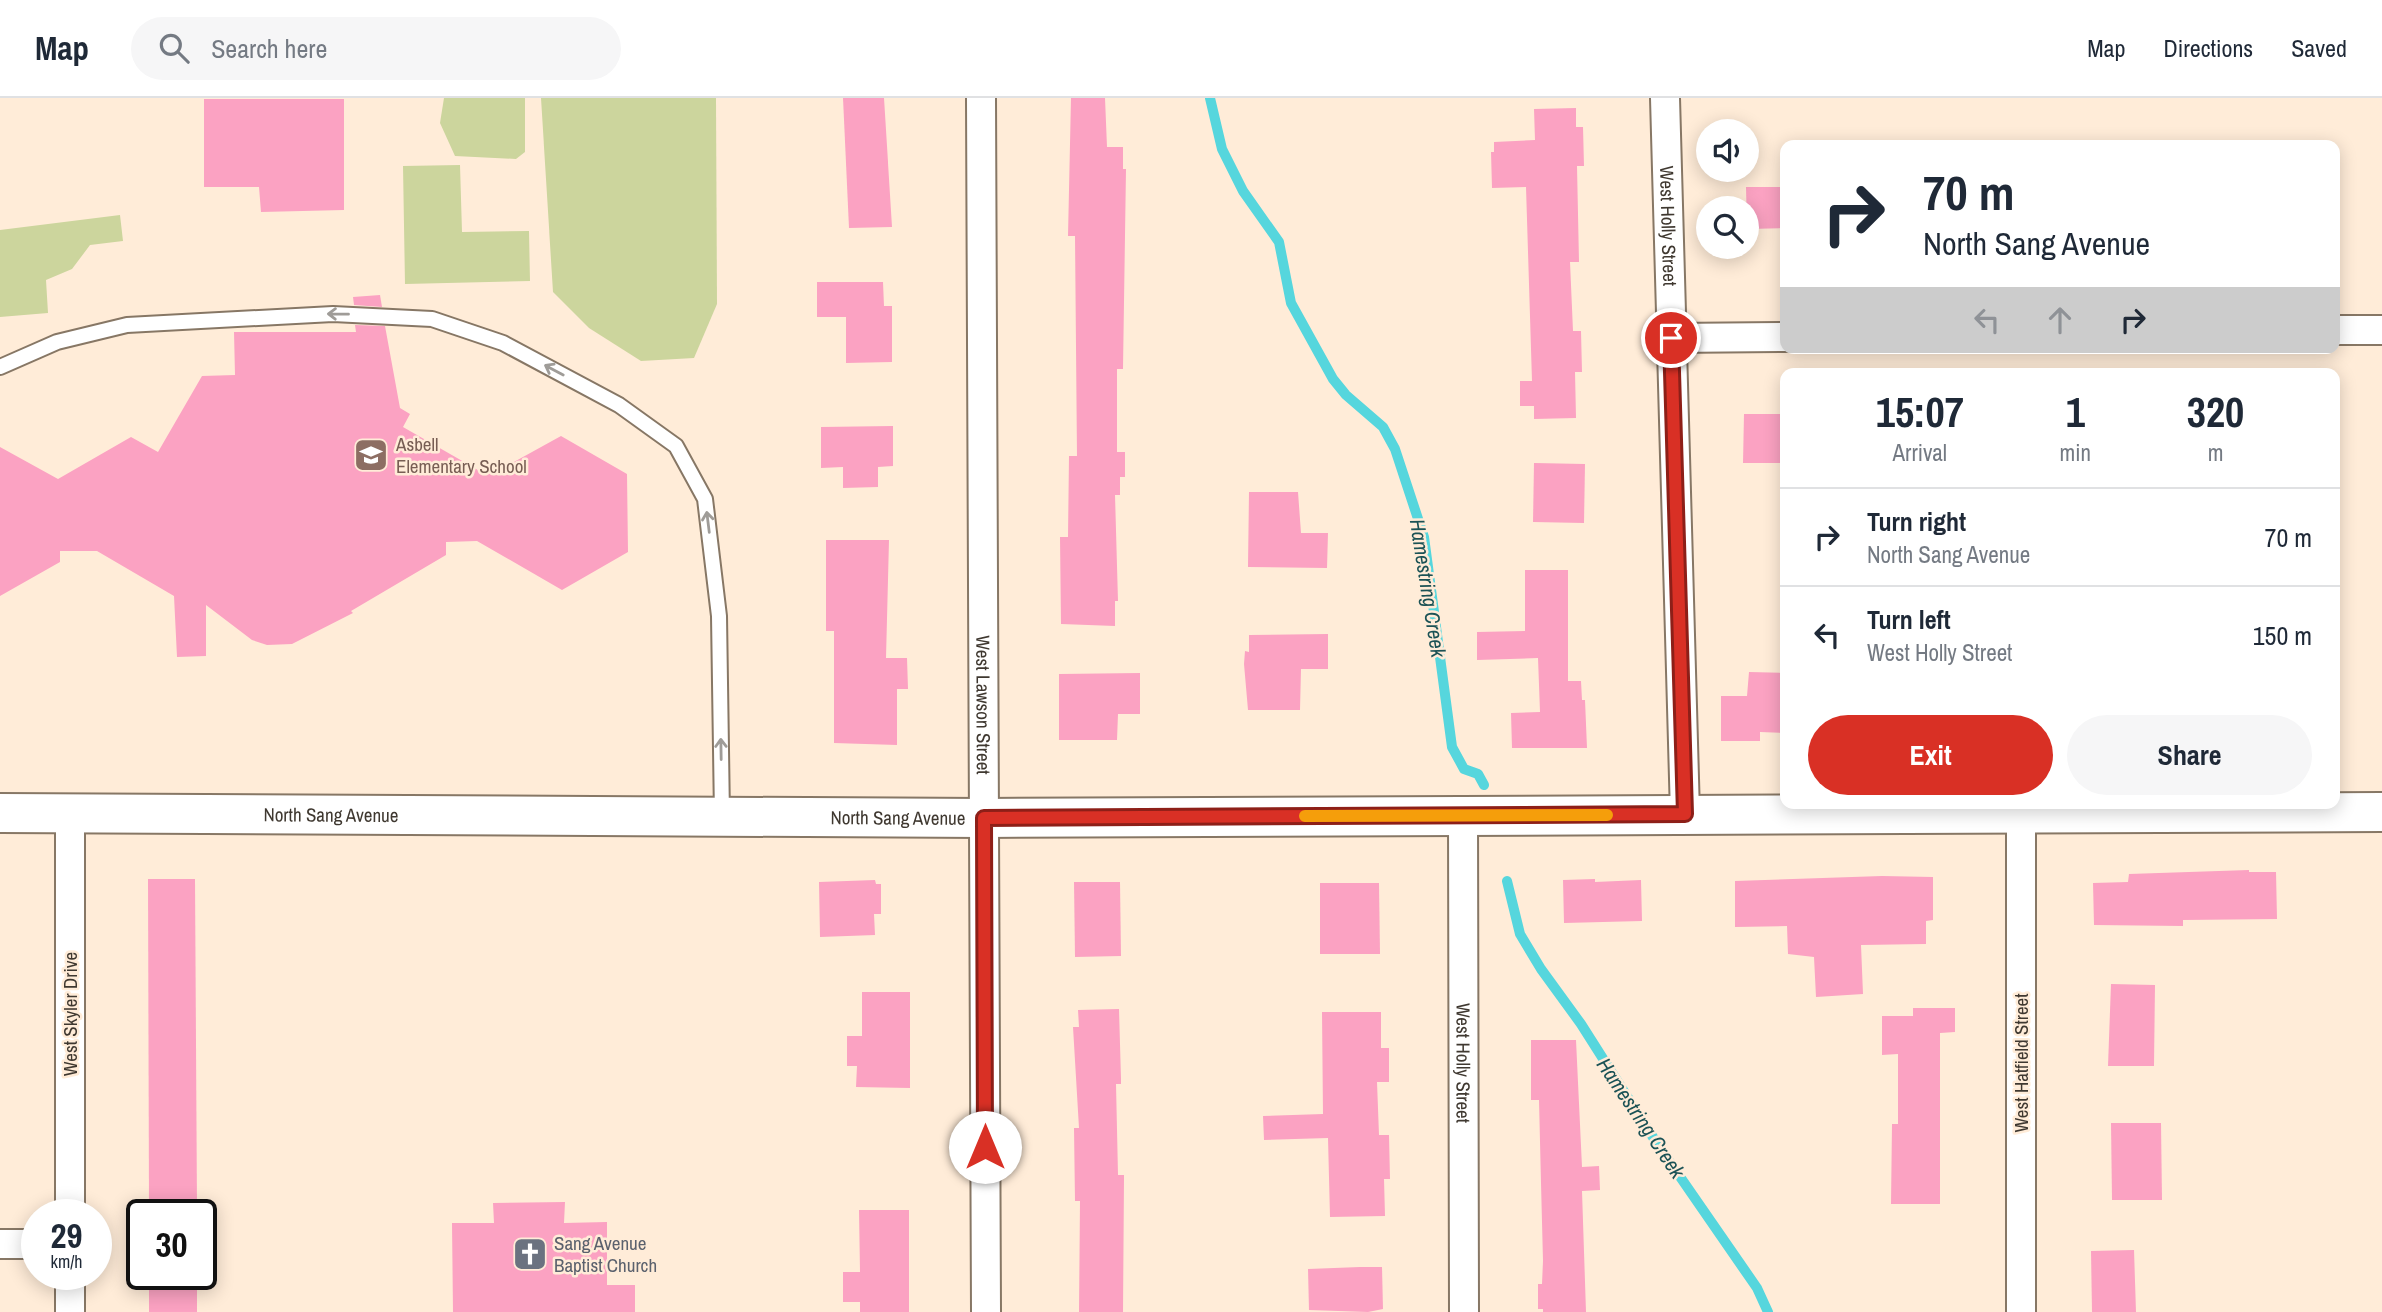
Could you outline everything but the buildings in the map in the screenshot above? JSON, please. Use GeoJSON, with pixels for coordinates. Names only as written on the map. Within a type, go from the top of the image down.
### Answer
{"type":"FeatureCollection","features":[{"type":"Feature","properties":{"kind":"street","name":"West Lawson Street"},"geometry":{"type":"LineString","coordinates":[[981,98],[985,1312]]}},
{"type":"Feature","properties":{"kind":"street","name":"West Holly Street"},"geometry":{"type":"LineString","coordinates":[[1665,98],[1685,814]]}},
{"type":"Feature","properties":{"kind":"street"},"geometry":{"type":"LineString","coordinates":[[2340,330],[2382,330]]}},
{"type":"Feature","properties":{"kind":"street"},"geometry":{"type":"LineString","coordinates":[[1671,338],[1780,337]]}},
{"type":"Feature","properties":{"kind":"street","name":"North Sang Avenue"},"geometry":{"type":"LineString","coordinates":[[0,813],[984,818],[2382,812]]}},
{"type":"Feature","properties":{"kind":"street","name":"West Skyler Drive"},"geometry":{"type":"LineString","coordinates":[[70,1199],[71,814]]}},
{"type":"Feature","properties":{"kind":"street","name":"West Holly Street"},"geometry":{"type":"LineString","coordinates":[[1463,815],[1464,1312]]}},
{"type":"Feature","properties":{"kind":"street","name":"West Hatfield Street"},"geometry":{"type":"LineString","coordinates":[[2021,815],[2021,1312]]}},
{"type":"Feature","properties":{"kind":"street"},"geometry":{"type":"LineString","coordinates":[[0,1244],[21,1244]]}},
{"type":"Feature","properties":{"kind":"street"},"geometry":{"type":"LineString","coordinates":[[70,1290],[70,1312]]}},
{"type":"Feature","properties":{"kind":"lane"},"geometry":{"type":"LineString","coordinates":[[0,367],[57,342],[127,325],[333,314],[432,319],[503,343],[619,405],[676,446],[705,499],[719,616],[722,817]]}},
{"type":"Feature","properties":{"kind":"green space"},"geometry":{"type":"Polygon","coordinates":[[[444,98],[525,98],[525,152],[516,159],[455,156],[440,123],[444,98]]]}},
{"type":"Feature","properties":{"kind":"green space"},"geometry":{"type":"Polygon","coordinates":[[[541,98],[716,98],[717,304],[694,358],[641,361],[589,328],[553,292],[541,98]]]}},
{"type":"Feature","properties":{"kind":"green space"},"geometry":{"type":"Polygon","coordinates":[[[460,165],[462,232],[529,231],[530,281],[405,284],[403,166],[460,165]]]}},
{"type":"Feature","properties":{"kind":"green space"},"geometry":{"type":"Polygon","coordinates":[[[120,215],[123,241],[90,245],[72,269],[46,280],[48,313],[0,317],[0,230],[120,215]]]}},
{"type":"Feature","properties":{"kind":"waterway","name":"Hamestring Creek"},"geometry":{"type":"LineString","coordinates":[[1210,98],[1222,149],[1243,191],[1279,242],[1291,303],[1333,379],[1346,395],[1383,427],[1395,449],[1424,537],[1452,747],[1464,769],[1478,774],[1484,785]]}},
{"type":"Feature","properties":{"kind":"waterway","name":"Hamestring Creek"},"geometry":{"type":"LineString","coordinates":[[1507,881],[1520,934],[1541,969],[1581,1024],[1656,1142],[1757,1288],[1768,1312]]}},
{"type":"Feature","properties":{"kind":"slow traffic"},"geometry":{"type":"LineString","coordinates":[[1305,816],[1607,815]]}},
{"type":"Feature","properties":{"kind":"place","name":"Asbell Elementary School"},"geometry":{"type":"Point","coordinates":[371,455]}},
{"type":"Feature","properties":{"kind":"place","name":"Sang Avenue Baptist Church"},"geometry":{"type":"Point","coordinates":[530,1254]}},
{"type":"Feature","properties":{"kind":"route"},"geometry":{"type":"LineString","coordinates":[[985,1147],[984,818],[1685,814],[1671,338]]}}]}
